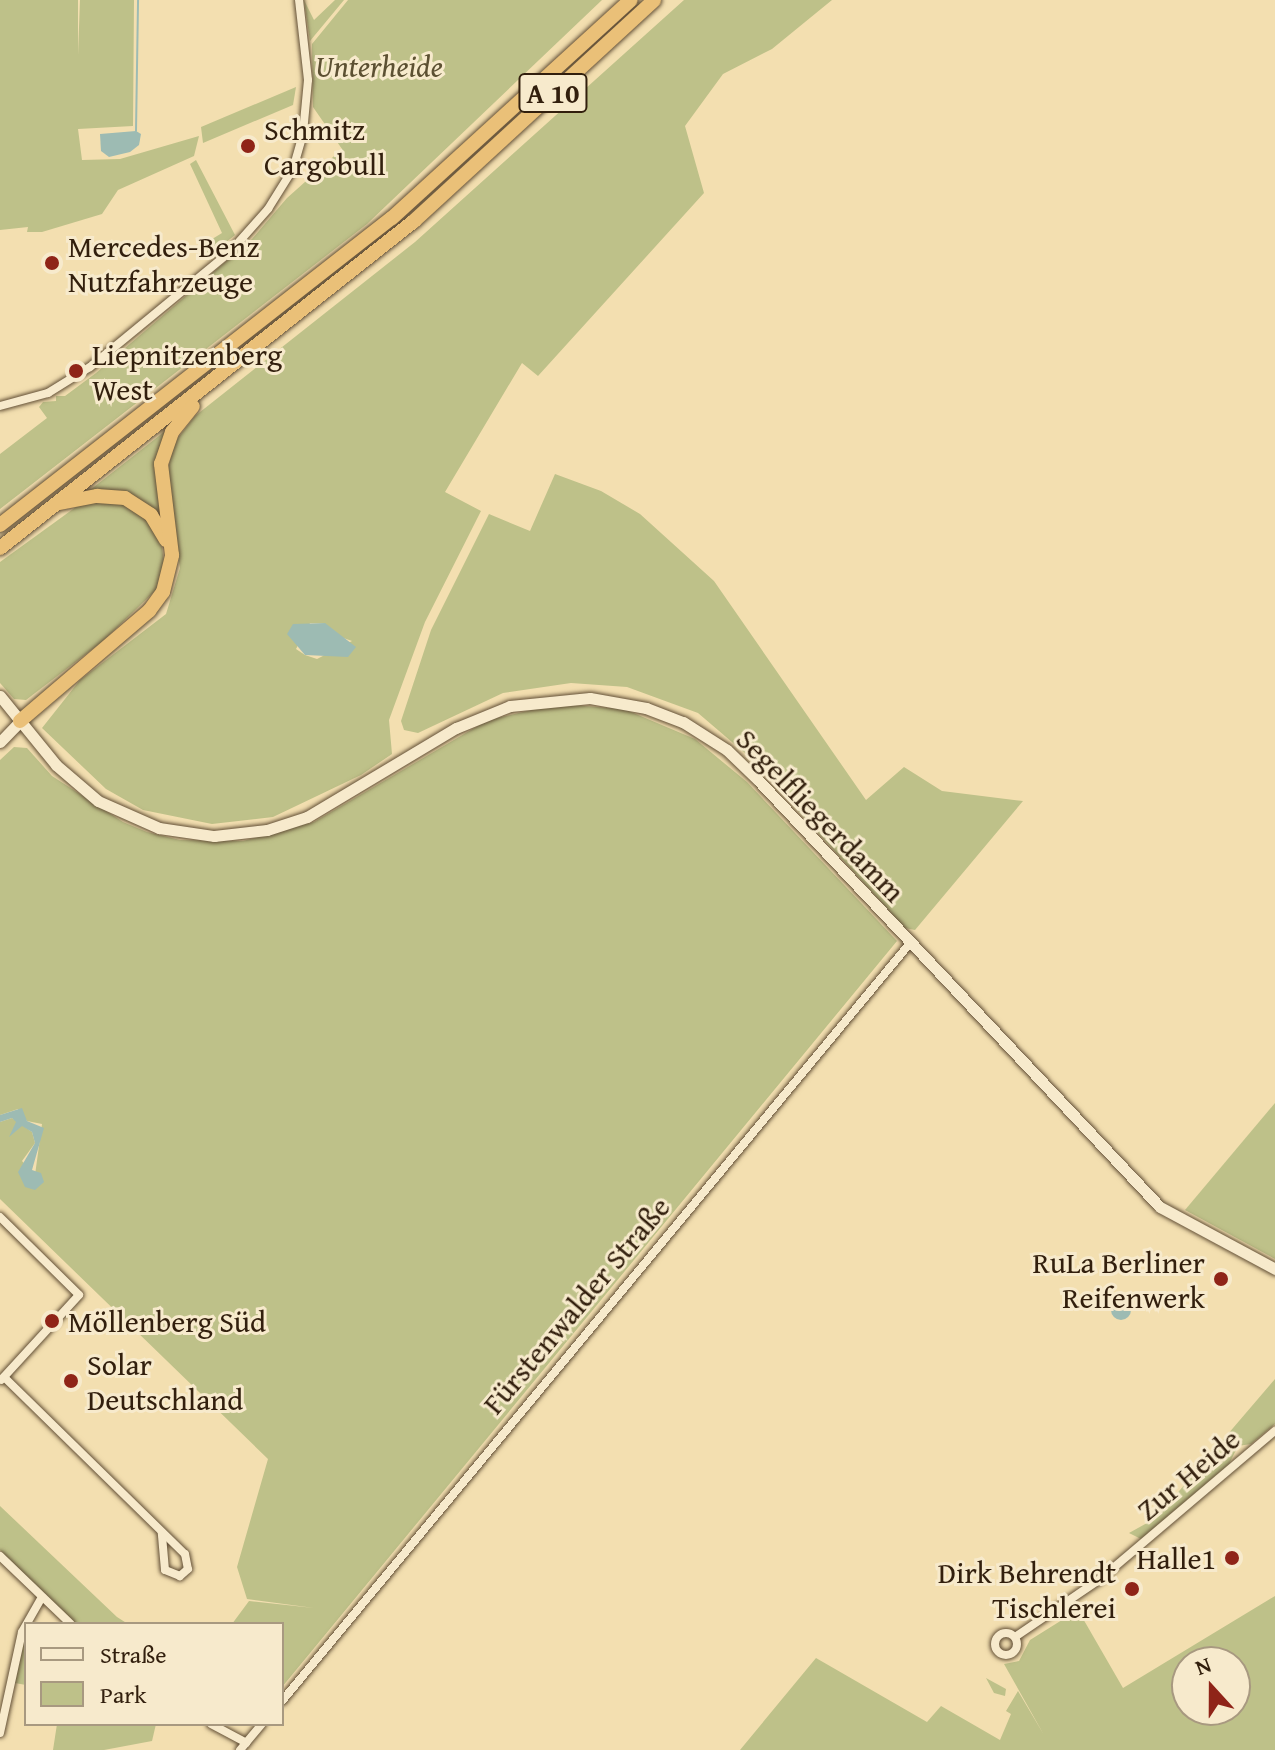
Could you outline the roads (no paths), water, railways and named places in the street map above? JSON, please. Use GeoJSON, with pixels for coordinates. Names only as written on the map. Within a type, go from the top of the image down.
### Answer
{"type":"FeatureCollection","features":[{"type":"Feature","properties":{"kind":"highway","name":"A 10"},"geometry":{"type":"LineString","coordinates":[[0,525],[392,218],[631,0]]}},
{"type":"Feature","properties":{"kind":"highway","name":"A 10"},"geometry":{"type":"LineString","coordinates":[[0,548],[414,221],[654,0]]}},
{"type":"Feature","properties":{"kind":"highway"},"geometry":{"type":"LineString","coordinates":[[20,721],[149,611],[168,582],[172,555],[160,480],[163,456],[184,416],[220,377]]}},
{"type":"Feature","properties":{"kind":"highway"},"geometry":{"type":"LineString","coordinates":[[56,504],[97,496],[132,501],[156,521],[172,555]]}},
{"type":"Feature","properties":{"kind":"street"},"geometry":{"type":"LineString","coordinates":[[0,406],[48,393],[90,367],[229,253],[268,209],[293,169],[303,133],[308,80],[299,0]]}},
{"type":"Feature","properties":{"kind":"street","name":"Segelfliegerdamm"},"geometry":{"type":"LineString","coordinates":[[0,696],[62,771],[98,801],[159,828],[214,836],[267,830],[307,817],[456,728],[510,706],[570,697],[646,708],[683,722],[738,760],[1160,1207],[1275,1269]]}},
{"type":"Feature","properties":{"kind":"street"},"geometry":{"type":"LineString","coordinates":[[0,742],[20,721]]}},
{"type":"Feature","properties":{"kind":"street","name":"Fürstenwalder Straße"},"geometry":{"type":"LineString","coordinates":[[284,1699],[911,942]]}},
{"type":"Feature","properties":{"kind":"street"},"geometry":{"type":"LineString","coordinates":[[0,1217],[79,1295],[2,1379],[162,1532],[188,1559],[188,1569],[180,1576],[165,1570],[162,1532]]}},
{"type":"Feature","properties":{"kind":"street","name":"Zur Heide"},"geometry":{"type":"LineString","coordinates":[[988,1654],[997,1650],[1012,1653],[1015,1637],[1099,1580],[1275,1431]]}},
{"type":"Feature","properties":{"kind":"street"},"geometry":{"type":"LineString","coordinates":[[0,1556],[69,1622]]}},
{"type":"Feature","properties":{"kind":"street"},"geometry":{"type":"LineString","coordinates":[[28,1622],[42,1597]]}},
{"type":"Feature","properties":{"kind":"street"},"geometry":{"type":"LineString","coordinates":[[0,1733],[24,1628]]}},
{"type":"Feature","properties":{"kind":"street","name":"Zur Heide"},"geometry":{"type":"LineString","coordinates":[[997,1650],[1000,1634],[1015,1637]]}},
{"type":"Feature","properties":{"kind":"street"},"geometry":{"type":"LineString","coordinates":[[214,1726],[243,1746],[260,1726]]}},
{"type":"Feature","properties":{"kind":"water"},"geometry":{"type":"Polygon","coordinates":[[[136,131],[141,134],[139,145],[130,152],[109,157],[101,151],[100,134],[136,131]]]}},
{"type":"Feature","properties":{"kind":"water"},"geometry":{"type":"Polygon","coordinates":[[[325,623],[356,647],[348,657],[305,655],[287,634],[293,624],[325,623]]]}},
{"type":"Feature","properties":{"kind":"water"},"geometry":{"type":"Polygon","coordinates":[[[22,1108],[27,1121],[44,1128],[32,1170],[41,1173],[44,1182],[35,1190],[25,1187],[18,1172],[35,1143],[32,1132],[22,1126],[9,1137],[16,1122],[12,1118],[0,1122],[0,1115],[22,1108]]]}},
{"type":"Feature","properties":{"kind":"water"},"geometry":{"type":"Polygon","coordinates":[[[1117,1300],[1125,1300],[1131,1310],[1125,1320],[1117,1320],[1111,1314],[1111,1306],[1117,1300]]]}},
{"type":"Feature","properties":{"kind":"waterway"},"geometry":{"type":"LineString","coordinates":[[136,131],[138,0]]}},
{"type":"Feature","properties":{"kind":"place","name":"Schmitz Cargobull"},"geometry":{"type":"Point","coordinates":[248,146]}},
{"type":"Feature","properties":{"kind":"place","name":"Mercedes-Benz Nutzfahrzeuge"},"geometry":{"type":"Point","coordinates":[52,263]}},
{"type":"Feature","properties":{"kind":"place","name":"Liepnitzenberg West"},"geometry":{"type":"Point","coordinates":[76,371]}},
{"type":"Feature","properties":{"kind":"place","name":"RuLa Berliner Reifenwerk"},"geometry":{"type":"Point","coordinates":[1221,1279]}},
{"type":"Feature","properties":{"kind":"place","name":"Möllenberg Süd"},"geometry":{"type":"Point","coordinates":[52,1321]}},
{"type":"Feature","properties":{"kind":"place","name":"Solar Deutschland"},"geometry":{"type":"Point","coordinates":[71,1381]}},
{"type":"Feature","properties":{"kind":"place","name":"Halle1"},"geometry":{"type":"Point","coordinates":[1232,1558]}},
{"type":"Feature","properties":{"kind":"place","name":"Dirk Behrendt Tischlerei"},"geometry":{"type":"Point","coordinates":[1132,1589]}},
{"type":"Feature","properties":{"kind":"park label","name":"Unterheide"},"geometry":{"type":"Point","coordinates":[379,66]}}]}
